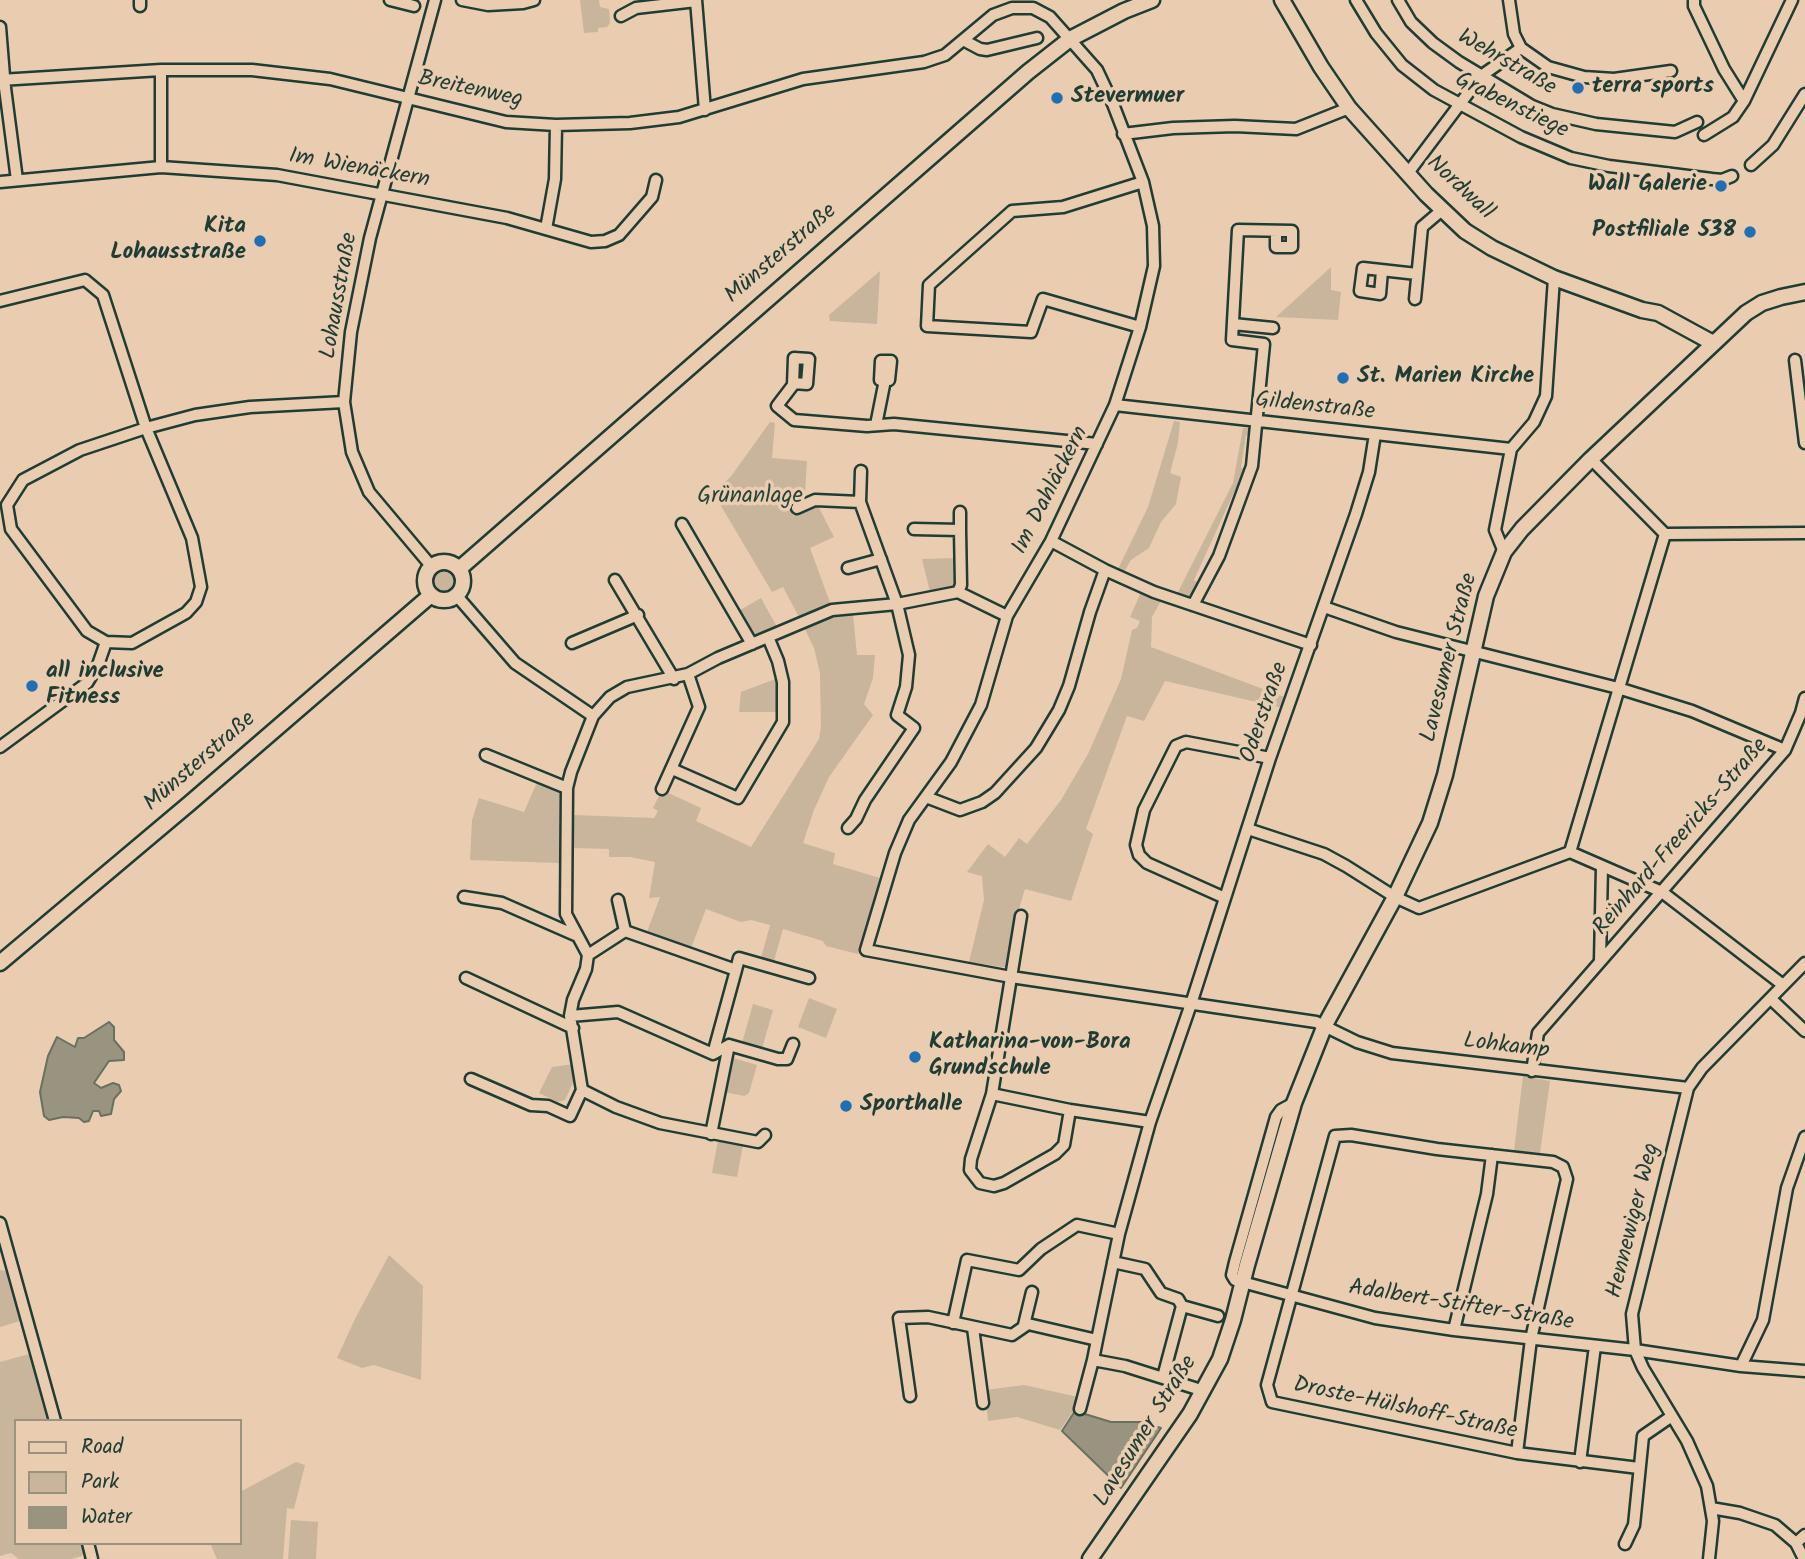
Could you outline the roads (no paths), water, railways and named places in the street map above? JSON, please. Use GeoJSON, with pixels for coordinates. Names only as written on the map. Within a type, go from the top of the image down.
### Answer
{"type":"FeatureCollection","features":[{"type":"Feature","properties":{"kind":"street"},"geometry":{"type":"LineString","coordinates":[[390,0],[415,3],[431,12]]}},
{"type":"Feature","properties":{"kind":"street","name":"Lohausstraße"},"geometry":{"type":"LineString","coordinates":[[432,567],[369,492],[352,452],[344,402],[351,332],[367,249],[435,0]]}},
{"type":"Feature","properties":{"kind":"street"},"geometry":{"type":"LineString","coordinates":[[462,0],[488,5],[534,0]]}},
{"type":"Feature","properties":{"kind":"street"},"geometry":{"type":"LineString","coordinates":[[621,16],[636,8],[696,0],[705,110]]}},
{"type":"Feature","properties":{"kind":"street","name":"Münsterstraße"},"geometry":{"type":"LineString","coordinates":[[459,569],[1028,72],[1070,39],[1124,10],[1152,0]]}},
{"type":"Feature","properties":{"kind":"street","name":"Nordwall"},"geometry":{"type":"LineString","coordinates":[[1282,0],[1321,67],[1349,108],[1442,210],[1465,231],[1492,248],[1554,278],[1642,310],[1658,313],[1713,343]]}},
{"type":"Feature","properties":{"kind":"street","name":"Grabenstiege"},"geometry":{"type":"LineString","coordinates":[[1356,0],[1376,33],[1402,65],[1434,90],[1521,137],[1571,158],[1609,166],[1712,180],[1732,176]]}},
{"type":"Feature","properties":{"kind":"street","name":"Wehrstraße"},"geometry":{"type":"LineString","coordinates":[[1398,0],[1411,22],[1433,43],[1532,106],[1552,114],[1596,124],[1675,132],[1697,122]]}},
{"type":"Feature","properties":{"kind":"street"},"geometry":{"type":"LineString","coordinates":[[1509,0],[1514,34],[1521,48],[1548,67],[1584,77],[1614,79],[1671,71]]}},
{"type":"Feature","properties":{"kind":"street"},"geometry":{"type":"LineString","coordinates":[[1693,0],[1724,69],[1744,100]]}},
{"type":"Feature","properties":{"kind":"street"},"geometry":{"type":"LineString","coordinates":[[1704,135],[1733,117],[1744,100],[1792,0]]}},
{"type":"Feature","properties":{"kind":"street","name":"Breitenweg"},"geometry":{"type":"LineString","coordinates":[[2,80],[161,70],[251,70],[330,79],[492,120],[556,125],[630,123],[679,117],[803,79],[925,62],[945,55],[993,15],[1012,8],[1033,8],[1050,18],[1070,39]]}},
{"type":"Feature","properties":{"kind":"street"},"geometry":{"type":"LineString","coordinates":[[0,26],[2,80],[17,180]]}},
{"type":"Feature","properties":{"kind":"street"},"geometry":{"type":"LineString","coordinates":[[964,41],[987,50],[1037,38]]}},
{"type":"Feature","properties":{"kind":"street","name":"Im Dahläckern"},"geometry":{"type":"LineString","coordinates":[[866,950],[895,853],[909,820],[951,762],[981,705],[1007,616],[1051,541],[1115,405],[1140,327],[1154,266],[1153,226],[1143,182],[1097,70],[1070,39]]}},
{"type":"Feature","properties":{"kind":"street"},"geometry":{"type":"LineString","coordinates":[[1408,173],[1481,76],[1521,48]]}},
{"type":"Feature","properties":{"kind":"street"},"geometry":{"type":"LineString","coordinates":[[161,70],[161,167]]}},
{"type":"Feature","properties":{"kind":"street"},"geometry":{"type":"LineString","coordinates":[[1751,165],[1773,145],[1805,94]]}},
{"type":"Feature","properties":{"kind":"street"},"geometry":{"type":"LineString","coordinates":[[1124,134],[1173,128],[1296,129],[1349,108]]}},
{"type":"Feature","properties":{"kind":"street"},"geometry":{"type":"LineString","coordinates":[[546,229],[555,179],[556,125]]}},
{"type":"Feature","properties":{"kind":"street","name":"Im Wienäckern"},"geometry":{"type":"LineString","coordinates":[[0,182],[161,167],[277,174],[507,218],[591,242],[605,241],[619,235],[652,197],[656,180]]}},
{"type":"Feature","properties":{"kind":"street"},"geometry":{"type":"LineString","coordinates":[[1140,327],[1043,299],[1031,332],[927,326],[929,285],[1012,211],[1063,207],[1143,182]]}},
{"type":"Feature","properties":{"kind":"street"},"geometry":{"type":"LineString","coordinates":[[1415,299],[1422,227],[1442,210]]}},
{"type":"Feature","properties":{"kind":"street"},"geometry":{"type":"LineString","coordinates":[[1264,344],[1231,340],[1238,230],[1276,230]]}},
{"type":"Feature","properties":{"kind":"street"},"geometry":{"type":"LineString","coordinates":[[1382,271],[1417,274]]}},
{"type":"Feature","properties":{"kind":"street"},"geometry":{"type":"LineString","coordinates":[[1504,552],[1495,530],[1511,449],[1534,422],[1546,396],[1554,278]]}},
{"type":"Feature","properties":{"kind":"street"},"geometry":{"type":"LineString","coordinates":[[0,300],[85,280],[103,295],[146,428],[191,538],[201,587],[196,602],[186,613],[132,643],[106,642],[87,631],[11,529],[7,505],[23,480],[80,450],[146,428],[195,415],[250,407],[344,402]]}},
{"type":"Feature","properties":{"kind":"street","name":"Lavesumer Straße"},"geometry":{"type":"LineString","coordinates":[[1090,1559],[1205,1391],[1224,1347],[1294,1103],[1325,1025],[1395,897],[1430,823],[1445,775],[1486,596],[1504,552],[1522,529],[1591,459],[1746,313],[1762,303],[1805,292]]}},
{"type":"Feature","properties":{"kind":"street"},"geometry":{"type":"LineString","coordinates":[[1194,604],[1219,556],[1252,466],[1264,344],[1269,328],[1233,324]]}},
{"type":"Feature","properties":{"kind":"street"},"geometry":{"type":"LineString","coordinates":[[1796,360],[1805,443]]}},
{"type":"Feature","properties":{"kind":"street"},"geometry":{"type":"LineString","coordinates":[[876,425],[885,380]]}},
{"type":"Feature","properties":{"kind":"street"},"geometry":{"type":"LineString","coordinates":[[793,383],[777,406],[794,420],[894,424],[1097,444]]}},
{"type":"Feature","properties":{"kind":"street","name":"Gildenstraße"},"geometry":{"type":"LineString","coordinates":[[1115,405],[1511,449]]}},
{"type":"Feature","properties":{"kind":"street","name":"Oderstraße"},"geometry":{"type":"LineString","coordinates":[[1080,1409],[1119,1234],[1150,1122],[1270,758],[1363,493],[1375,434]]}},
{"type":"Feature","properties":{"kind":"street"},"geometry":{"type":"LineString","coordinates":[[1591,459],[1665,534],[1805,533]]}},
{"type":"Feature","properties":{"kind":"street"},"geometry":{"type":"LineString","coordinates":[[848,828],[914,728],[897,715],[906,687],[909,655],[897,604],[860,502],[861,471]]}},
{"type":"Feature","properties":{"kind":"street"},"geometry":{"type":"LineString","coordinates":[[797,508],[815,500],[860,502]]}},
{"type":"Feature","properties":{"kind":"street"},"geometry":{"type":"LineString","coordinates":[[958,592],[961,585],[960,512]]}},
{"type":"Feature","properties":{"kind":"street"},"geometry":{"type":"LineString","coordinates":[[682,524],[752,644]]}},
{"type":"Feature","properties":{"kind":"street"},"geometry":{"type":"LineString","coordinates":[[914,529],[960,530]]}},
{"type":"Feature","properties":{"kind":"street"},"geometry":{"type":"LineString","coordinates":[[1570,852],[1665,534]]}},
{"type":"Feature","properties":{"kind":"street"},"geometry":{"type":"LineString","coordinates":[[1051,541],[1105,570],[1163,596],[1194,604],[1311,645]]}},
{"type":"Feature","properties":{"kind":"street"},"geometry":{"type":"LineString","coordinates":[[848,568],[881,559]]}},
{"type":"Feature","properties":{"kind":"street"},"geometry":{"type":"LineString","coordinates":[[446,562],[459,569],[463,583],[457,596],[443,600],[430,595],[425,580],[432,567],[446,562]]}},
{"type":"Feature","properties":{"kind":"street"},"geometry":{"type":"LineString","coordinates":[[926,797],[960,810],[982,802],[995,793],[1036,748],[1059,710],[1069,686],[1105,570]]}},
{"type":"Feature","properties":{"kind":"street"},"geometry":{"type":"LineString","coordinates":[[615,580],[674,679]]}},
{"type":"Feature","properties":{"kind":"street"},"geometry":{"type":"LineString","coordinates":[[471,1079],[531,1105],[548,1106],[570,1116],[582,1090],[570,1016],[588,956],[566,914],[568,788],[571,772],[600,705],[617,692],[688,674],[718,658],[832,610],[897,604],[958,592],[1007,616]]}},
{"type":"Feature","properties":{"kind":"street","name":"Münsterstraße"},"geometry":{"type":"LineString","coordinates":[[0,963],[430,595]]}},
{"type":"Feature","properties":{"kind":"street"},"geometry":{"type":"LineString","coordinates":[[457,596],[515,663],[593,716]]}},
{"type":"Feature","properties":{"kind":"street"},"geometry":{"type":"LineString","coordinates":[[1324,607],[1396,632],[1618,688],[1692,711],[1785,750]]}},
{"type":"Feature","properties":{"kind":"street"},"geometry":{"type":"LineString","coordinates":[[572,643],[638,615]]}},
{"type":"Feature","properties":{"kind":"street"},"geometry":{"type":"LineString","coordinates":[[672,769],[737,798],[783,722],[783,682],[768,637]]}},
{"type":"Feature","properties":{"kind":"street"},"geometry":{"type":"LineString","coordinates":[[0,747],[87,683],[98,665],[106,642]]}},
{"type":"Feature","properties":{"kind":"street"},"geometry":{"type":"LineString","coordinates":[[662,789],[699,707],[688,674]]}},
{"type":"Feature","properties":{"kind":"street","name":"Reinhard-Freericks-Straße"},"geometry":{"type":"LineString","coordinates":[[1532,1071],[1538,1033],[1785,750],[1805,698]]}},
{"type":"Feature","properties":{"kind":"street"},"geometry":{"type":"LineString","coordinates":[[1225,898],[1147,863],[1139,855],[1136,845],[1144,810],[1176,747],[1186,741],[1270,758]]}},
{"type":"Feature","properties":{"kind":"street"},"geometry":{"type":"LineString","coordinates":[[486,755],[568,788]]}},
{"type":"Feature","properties":{"kind":"street"},"geometry":{"type":"LineString","coordinates":[[1248,829],[1324,854],[1395,897],[1419,908],[1570,852],[1662,892],[1783,985]]}},
{"type":"Feature","properties":{"kind":"street","name":"Reinhard-Freericks-Straße"},"geometry":{"type":"LineString","coordinates":[[1600,961],[1602,867]]}},
{"type":"Feature","properties":{"kind":"street"},"geometry":{"type":"LineString","coordinates":[[464,897],[502,903],[575,934]]}},
{"type":"Feature","properties":{"kind":"street"},"geometry":{"type":"LineString","coordinates":[[618,900],[625,931]]}},
{"type":"Feature","properties":{"kind":"street"},"geometry":{"type":"LineString","coordinates":[[1021,916],[992,1094],[971,1158],[970,1170],[980,1183],[994,1186],[1055,1154],[1063,1145],[1070,1110]]}},
{"type":"Feature","properties":{"kind":"street"},"geometry":{"type":"LineString","coordinates":[[588,956],[625,931]]}},
{"type":"Feature","properties":{"kind":"street"},"geometry":{"type":"LineString","coordinates":[[625,931],[736,970]]}},
{"type":"Feature","properties":{"kind":"street","name":"Lohkamp"},"geometry":{"type":"LineString","coordinates":[[866,950],[1011,977],[1316,1022],[1349,1039],[1392,1053],[1688,1088]]}},
{"type":"Feature","properties":{"kind":"street"},"geometry":{"type":"LineString","coordinates":[[713,1054],[739,958],[809,978]]}},
{"type":"Feature","properties":{"kind":"street","name":"Hennewiger Weg"},"geometry":{"type":"LineString","coordinates":[[1709,1559],[1713,1535],[1711,1508],[1699,1465],[1635,1350],[1632,1314],[1688,1088],[1702,1068],[1805,963]]}},
{"type":"Feature","properties":{"kind":"street"},"geometry":{"type":"LineString","coordinates":[[466,978],[573,1028]]}},
{"type":"Feature","properties":{"kind":"street"},"geometry":{"type":"LineString","coordinates":[[1771,999],[1805,1031]]}},
{"type":"Feature","properties":{"kind":"street"},"geometry":{"type":"LineString","coordinates":[[570,1016],[618,1012],[713,1054]]}},
{"type":"Feature","properties":{"kind":"street"},"geometry":{"type":"LineString","coordinates":[[713,1054],[729,1045],[778,1059],[787,1059],[793,1044]]}},
{"type":"Feature","properties":{"kind":"street"},"geometry":{"type":"LineString","coordinates":[[711,1134],[729,1045]]}},
{"type":"Feature","properties":{"kind":"street"},"geometry":{"type":"LineString","coordinates":[[582,1090],[616,1107],[660,1123],[758,1142],[765,1135]]}},
{"type":"Feature","properties":{"kind":"street"},"geometry":{"type":"LineString","coordinates":[[992,1094],[1070,1110],[1150,1122]]}},
{"type":"Feature","properties":{"kind":"street"},"geometry":{"type":"LineString","coordinates":[[1291,1297],[1335,1136],[1352,1135],[1437,1149],[1553,1162],[1563,1167],[1567,1174],[1531,1339],[1517,1453]]}},
{"type":"Feature","properties":{"kind":"street"},"geometry":{"type":"LineString","coordinates":[[1741,1366],[1763,1320],[1787,1188],[1805,1137]]}},
{"type":"Feature","properties":{"kind":"street"},"geometry":{"type":"LineString","coordinates":[[1454,1330],[1487,1194],[1492,1155]]}},
{"type":"Feature","properties":{"kind":"street"},"geometry":{"type":"LineString","coordinates":[[0,1223],[54,1419]]}},
{"type":"Feature","properties":{"kind":"street"},"geometry":{"type":"LineString","coordinates":[[953,1323],[967,1260],[1019,1270],[1041,1249],[1077,1224],[1119,1234]]}},
{"type":"Feature","properties":{"kind":"street"},"geometry":{"type":"LineString","coordinates":[[1114,1262],[1145,1269],[1161,1293],[1178,1299],[1182,1306],[1163,1377]]}},
{"type":"Feature","properties":{"kind":"street","name":"Adalbert-Stifter-Straße"},"geometry":{"type":"LineString","coordinates":[[1243,1283],[1375,1318],[1741,1366],[1805,1371]]}},
{"type":"Feature","properties":{"kind":"street"},"geometry":{"type":"LineString","coordinates":[[1024,1325],[1032,1292]]}},
{"type":"Feature","properties":{"kind":"street","name":"Droste-Hülshoff-Straße"},"geometry":{"type":"LineString","coordinates":[[1291,1297],[1267,1385],[1272,1402],[1517,1453],[1639,1468]]}},
{"type":"Feature","properties":{"kind":"street"},"geometry":{"type":"LineString","coordinates":[[1182,1306],[1218,1316]]}},
{"type":"Feature","properties":{"kind":"street"},"geometry":{"type":"LineString","coordinates":[[910,1396],[899,1318],[928,1317],[1012,1335],[1028,1324],[1097,1340]]}},
{"type":"Feature","properties":{"kind":"street"},"geometry":{"type":"LineString","coordinates":[[973,1328],[983,1404]]}},
{"type":"Feature","properties":{"kind":"street"},"geometry":{"type":"LineString","coordinates":[[1580,1462],[1595,1346]]}},
{"type":"Feature","properties":{"kind":"street"},"geometry":{"type":"LineString","coordinates":[[1093,1360],[1163,1377],[1205,1391]]}},
{"type":"Feature","properties":{"kind":"street"},"geometry":{"type":"LineString","coordinates":[[1625,1544],[1634,1525],[1643,1436],[1672,1416]]}},
{"type":"Feature","properties":{"kind":"street"},"geometry":{"type":"LineString","coordinates":[[1711,1508],[1762,1519],[1774,1525],[1796,1543],[1804,1559]]}},
{"type":"Feature","properties":{"kind":"street"},"geometry":{"type":"LineString","coordinates":[[1796,1543],[1805,1535]]}},
{"type":"Feature","properties":{"kind":"water"},"geometry":{"type":"Polygon","coordinates":[[[109,1022],[114,1027],[114,1040],[124,1052],[124,1060],[109,1061],[94,1083],[101,1088],[113,1083],[119,1085],[121,1091],[114,1099],[111,1114],[101,1116],[99,1111],[93,1111],[89,1121],[84,1122],[79,1118],[63,1117],[49,1120],[44,1116],[40,1092],[48,1056],[57,1037],[75,1047],[78,1038],[84,1038],[109,1022]]]}},
{"type":"Feature","properties":{"kind":"water"},"geometry":{"type":"Polygon","coordinates":[[[1075,1411],[1111,1422],[1142,1422],[1161,1428],[1121,1488],[1062,1431],[1075,1411]]]}},
{"type":"Feature","properties":{"kind":"place","name":"terra sports"},"geometry":{"type":"Point","coordinates":[1578,88]}},
{"type":"Feature","properties":{"kind":"place","name":"Stevermuer"},"geometry":{"type":"Point","coordinates":[1057,98]}},
{"type":"Feature","properties":{"kind":"place","name":"Wall Galerie"},"geometry":{"type":"Point","coordinates":[1721,186]}},
{"type":"Feature","properties":{"kind":"place","name":"Postfiliale 538"},"geometry":{"type":"Point","coordinates":[1750,232]}},
{"type":"Feature","properties":{"kind":"place","name":"Kita Lohausstraße"},"geometry":{"type":"Point","coordinates":[260,241]}},
{"type":"Feature","properties":{"kind":"place","name":"St. Marien Kirche"},"geometry":{"type":"Point","coordinates":[1343,378]}},
{"type":"Feature","properties":{"kind":"place","name":"all inclusive Fitness"},"geometry":{"type":"Point","coordinates":[32,686]}},
{"type":"Feature","properties":{"kind":"place","name":"Katharina-von-Bora Grundschule"},"geometry":{"type":"Point","coordinates":[915,1057]}},
{"type":"Feature","properties":{"kind":"place","name":"Sporthalle"},"geometry":{"type":"Point","coordinates":[846,1106]}},
{"type":"Feature","properties":{"kind":"park label","name":"Grünanlage"},"geometry":{"type":"Point","coordinates":[750,498]}}]}
